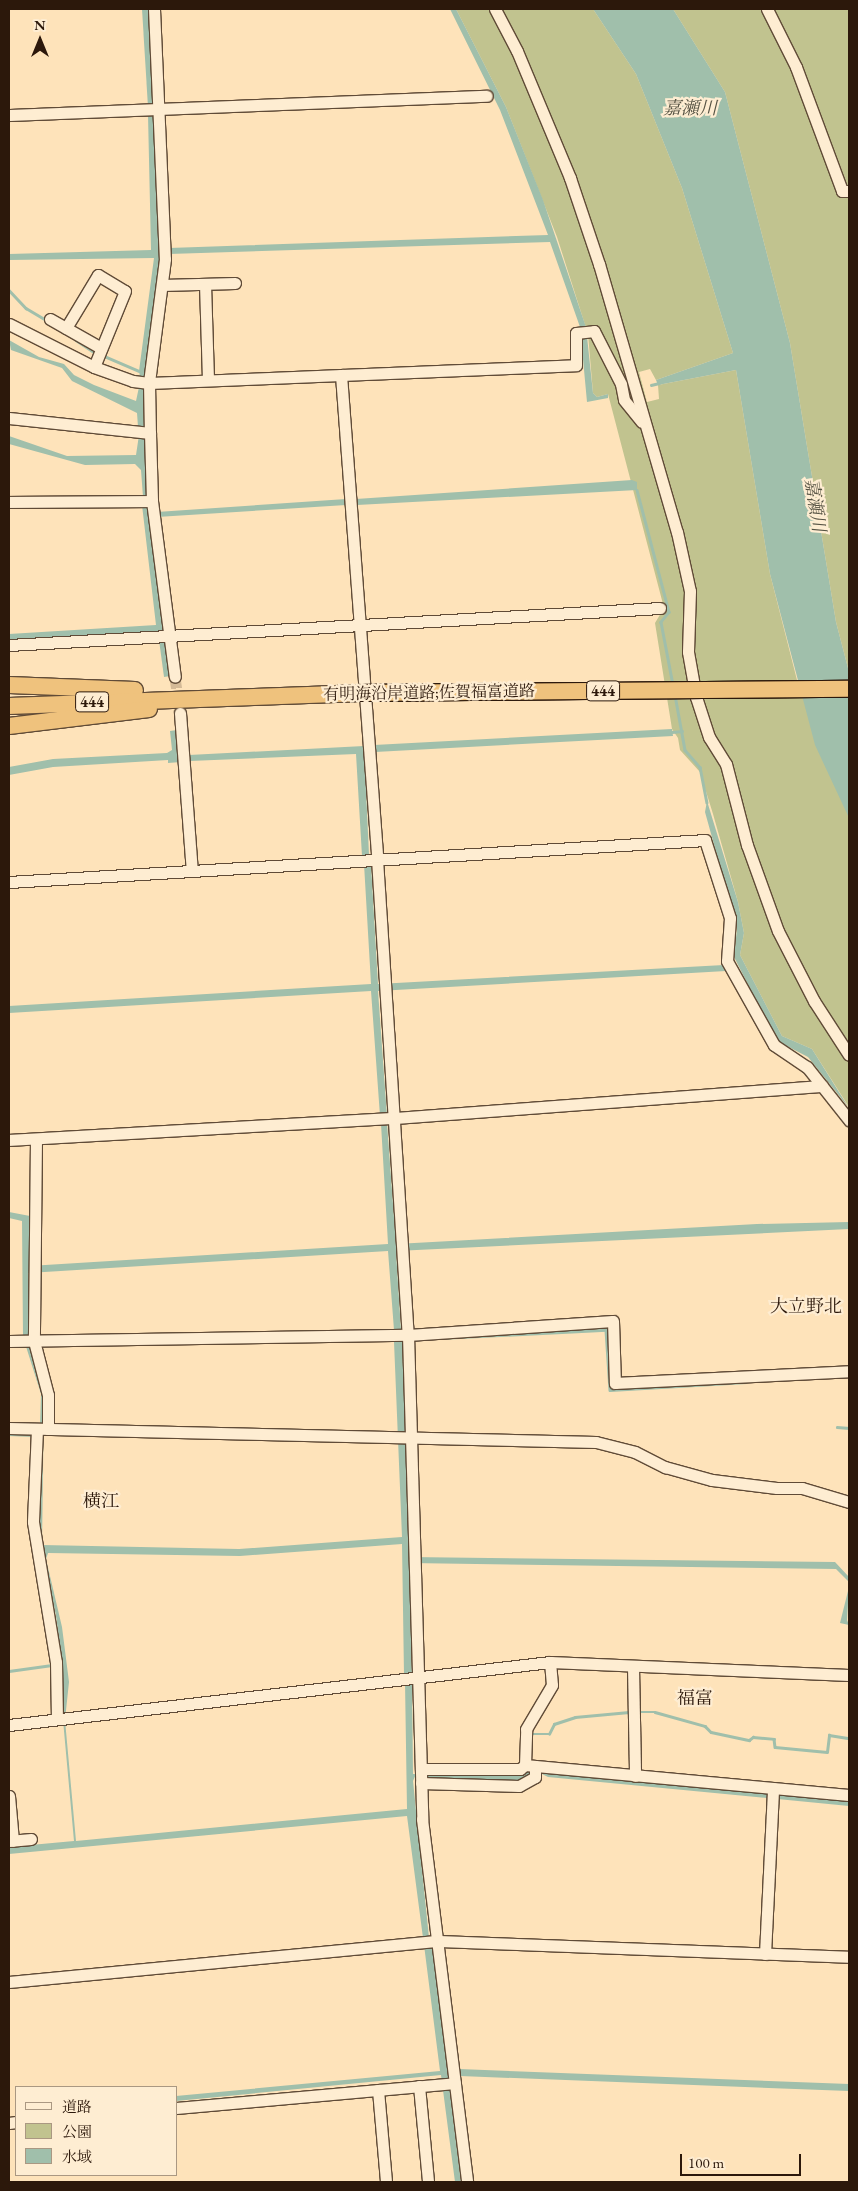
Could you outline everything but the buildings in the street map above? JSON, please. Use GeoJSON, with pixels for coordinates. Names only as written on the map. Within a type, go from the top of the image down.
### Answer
{"type":"FeatureCollection","features":[{"type":"Feature","properties":{"kind":"highway"},"geometry":{"type":"LineString","coordinates":[[9,686],[156,691],[178,705]]}},
{"type":"Feature","properties":{"kind":"highway","name":"有明海沿岸道路;佐賀福富道路"},"geometry":{"type":"LineString","coordinates":[[9,706],[178,705],[356,693],[849,689]]}},
{"type":"Feature","properties":{"kind":"highway"},"geometry":{"type":"LineString","coordinates":[[9,726],[178,705]]}},
{"type":"Feature","properties":{"kind":"street"},"geometry":{"type":"LineString","coordinates":[[154,9],[165,258],[150,382],[152,501],[175,677]]}},
{"type":"Feature","properties":{"kind":"street"},"geometry":{"type":"LineString","coordinates":[[496,9],[517,51],[570,178],[599,264],[647,427],[677,532],[690,592],[688,652],[696,697],[709,737],[726,764],[746,845],[768,908],[814,1001],[849,1055]]}},
{"type":"Feature","properties":{"kind":"street"},"geometry":{"type":"LineString","coordinates":[[767,9],[812,104],[842,191],[849,191]]}},
{"type":"Feature","properties":{"kind":"street"},"geometry":{"type":"LineString","coordinates":[[9,115],[487,96]]}},
{"type":"Feature","properties":{"kind":"street"},"geometry":{"type":"LineString","coordinates":[[66,328],[98,275],[125,291],[94,367]]}},
{"type":"Feature","properties":{"kind":"street"},"geometry":{"type":"LineString","coordinates":[[162,285],[235,283]]}},
{"type":"Feature","properties":{"kind":"street"},"geometry":{"type":"LineString","coordinates":[[205,284],[208,380]]}},
{"type":"Feature","properties":{"kind":"street"},"geometry":{"type":"LineString","coordinates":[[50,319],[101,348]]}},
{"type":"Feature","properties":{"kind":"street"},"geometry":{"type":"LineString","coordinates":[[9,324],[94,367],[134,381],[150,382],[576,365],[576,333],[583,330],[594,331],[621,384],[624,400],[647,427]]}},
{"type":"Feature","properties":{"kind":"street"},"geometry":{"type":"LineString","coordinates":[[341,375],[402,1247],[401,1335],[412,1439],[415,1560],[412,1678],[421,1769],[422,1819],[436,1941],[448,2084],[467,2182]]}},
{"type":"Feature","properties":{"kind":"street"},"geometry":{"type":"LineString","coordinates":[[9,418],[150,433]]}},
{"type":"Feature","properties":{"kind":"street"},"geometry":{"type":"LineString","coordinates":[[9,502],[152,501]]}},
{"type":"Feature","properties":{"kind":"street"},"geometry":{"type":"LineString","coordinates":[[9,645],[360,627],[660,608]]}},
{"type":"Feature","properties":{"kind":"street"},"geometry":{"type":"LineString","coordinates":[[178,705],[192,871]]}},
{"type":"Feature","properties":{"kind":"street"},"geometry":{"type":"LineString","coordinates":[[9,882],[705,840],[730,918],[727,961],[774,1045],[807,1067],[849,1120]]}},
{"type":"Feature","properties":{"kind":"street"},"geometry":{"type":"LineString","coordinates":[[9,1140],[378,1119],[822,1086]]}},
{"type":"Feature","properties":{"kind":"street"},"geometry":{"type":"LineString","coordinates":[[36,1139],[34,1269],[29,1341],[48,1395],[40,1432],[35,1544],[57,1664],[62,1718]]}},
{"type":"Feature","properties":{"kind":"street"},"geometry":{"type":"LineString","coordinates":[[9,1341],[401,1335],[613,1321],[615,1383],[849,1371]]}},
{"type":"Feature","properties":{"kind":"street"},"geometry":{"type":"LineString","coordinates":[[9,1428],[40,1432],[596,1442],[635,1452],[665,1467],[712,1480],[777,1488],[802,1488],[849,1502]]}},
{"type":"Feature","properties":{"kind":"street"},"geometry":{"type":"LineString","coordinates":[[421,1783],[519,1786],[532,1769],[526,1729],[552,1685],[550,1662]]}},
{"type":"Feature","properties":{"kind":"street"},"geometry":{"type":"LineString","coordinates":[[9,1725],[550,1662],[849,1675]]}},
{"type":"Feature","properties":{"kind":"street"},"geometry":{"type":"LineString","coordinates":[[633,1667],[635,1776]]}},
{"type":"Feature","properties":{"kind":"street"},"geometry":{"type":"LineString","coordinates":[[421,1769],[532,1769],[849,1795]]}},
{"type":"Feature","properties":{"kind":"street"},"geometry":{"type":"LineString","coordinates":[[765,1954],[773,1788]]}},
{"type":"Feature","properties":{"kind":"street"},"geometry":{"type":"LineString","coordinates":[[9,1796],[11,1841],[31,1839]]}},
{"type":"Feature","properties":{"kind":"street"},"geometry":{"type":"LineString","coordinates":[[9,1982],[436,1941],[849,1957]]}},
{"type":"Feature","properties":{"kind":"street"},"geometry":{"type":"LineString","coordinates":[[178,2108],[448,2084]]}},
{"type":"Feature","properties":{"kind":"street"},"geometry":{"type":"LineString","coordinates":[[419,2086],[428,2182]]}},
{"type":"Feature","properties":{"kind":"street"},"geometry":{"type":"LineString","coordinates":[[378,2090],[386,2182]]}},
{"type":"Feature","properties":{"kind":"green space"},"geometry":{"type":"Polygon","coordinates":[[[456,9],[593,9],[636,74],[682,188],[733,353],[656,380],[650,369],[639,372],[647,402],[659,399],[658,385],[736,370],[770,574],[798,684],[849,813],[849,1107],[812,1049],[782,1036],[740,955],[744,933],[738,902],[713,814],[700,772],[680,750],[678,738],[672,729],[655,623],[664,608],[608,394],[597,397],[593,393],[588,334],[557,237],[506,107],[456,9]]]}},
{"type":"Feature","properties":{"kind":"green space"},"geometry":{"type":"Polygon","coordinates":[[[673,9],[849,9],[849,672],[836,622],[790,343],[725,92],[673,9]]]}},
{"type":"Feature","properties":{"kind":"water"},"geometry":{"type":"Polygon","coordinates":[[[142,9],[149,9],[154,107],[148,107],[142,9]]]}},
{"type":"Feature","properties":{"kind":"water"},"geometry":{"type":"Polygon","coordinates":[[[450,9],[456,9],[506,107],[543,200],[586,327],[593,393],[597,397],[608,394],[608,398],[587,402],[580,327],[550,242],[169,254],[169,248],[548,235],[500,110],[450,9]]]}},
{"type":"Feature","properties":{"kind":"water","name":"嘉瀬川"},"geometry":{"type":"Polygon","coordinates":[[[593,9],[673,9],[725,92],[790,343],[836,622],[849,672],[849,818],[815,745],[770,574],[736,370],[658,385],[656,380],[733,353],[682,188],[636,74],[593,9]]]}},
{"type":"Feature","properties":{"kind":"water"},"geometry":{"type":"Polygon","coordinates":[[[148,115],[154,115],[161,255],[144,378],[140,377],[139,371],[154,258],[9,260],[9,254],[151,250],[148,115]]]}},
{"type":"Feature","properties":{"kind":"water"},"geometry":{"type":"Polygon","coordinates":[[[9,340],[39,357],[64,364],[74,375],[94,385],[136,401],[139,387],[143,387],[144,428],[138,427],[137,413],[72,381],[62,368],[11,350],[9,340]]]}},
{"type":"Feature","properties":{"kind":"water"},"geometry":{"type":"Polygon","coordinates":[[[139,435],[144,435],[147,497],[143,497],[141,470],[135,464],[85,465],[9,444],[9,436],[67,456],[136,455],[139,435]]]}},
{"type":"Feature","properties":{"kind":"water"},"geometry":{"type":"Polygon","coordinates":[[[632,480],[637,482],[637,490],[357,505],[356,499],[632,480]]]}},
{"type":"Feature","properties":{"kind":"water"},"geometry":{"type":"Polygon","coordinates":[[[346,499],[346,505],[157,517],[157,512],[346,499]]]}},
{"type":"Feature","properties":{"kind":"water"},"geometry":{"type":"Polygon","coordinates":[[[142,505],[149,505],[165,633],[9,640],[9,634],[156,625],[142,505]]]}},
{"type":"Feature","properties":{"kind":"water"},"geometry":{"type":"Polygon","coordinates":[[[159,640],[165,640],[170,676],[164,677],[159,640]]]}},
{"type":"Feature","properties":{"kind":"water"},"geometry":{"type":"Polygon","coordinates":[[[672,729],[673,736],[375,752],[374,745],[672,729]]]}},
{"type":"Feature","properties":{"kind":"water"},"geometry":{"type":"Polygon","coordinates":[[[177,730],[181,762],[168,763],[168,760],[53,767],[9,775],[9,767],[53,759],[167,753],[172,750],[170,731],[177,730]]]}},
{"type":"Feature","properties":{"kind":"water"},"geometry":{"type":"Polygon","coordinates":[[[364,746],[369,855],[362,856],[356,754],[190,761],[189,755],[364,746]]]}},
{"type":"Feature","properties":{"kind":"water"},"geometry":{"type":"Polygon","coordinates":[[[707,801],[738,902],[744,933],[740,955],[782,1036],[812,1049],[849,1108],[808,1057],[781,1043],[773,1034],[734,957],[737,928],[705,812],[707,801]]]}},
{"type":"Feature","properties":{"kind":"water"},"geometry":{"type":"Polygon","coordinates":[[[364,864],[371,864],[378,984],[724,965],[726,971],[378,991],[387,1116],[380,1116],[371,991],[9,1013],[9,1006],[371,984],[364,864]]]}},
{"type":"Feature","properties":{"kind":"water"},"geometry":{"type":"Polygon","coordinates":[[[387,1123],[396,1244],[757,1224],[849,1222],[849,1229],[396,1251],[401,1330],[394,1330],[388,1251],[28,1273],[30,1337],[44,1393],[42,1545],[239,1549],[402,1537],[394,1342],[388,1340],[402,1338],[409,1557],[835,1562],[849,1577],[849,1582],[836,1569],[409,1563],[412,1675],[404,1675],[402,1544],[240,1556],[48,1553],[46,1559],[62,1627],[69,1682],[65,1720],[76,1841],[407,1809],[405,1682],[412,1681],[413,1774],[416,1774],[413,1781],[429,1938],[423,1938],[407,1816],[9,1854],[9,1847],[74,1841],[63,1720],[63,1670],[56,1616],[37,1525],[41,1394],[23,1337],[22,1221],[9,1218],[9,1212],[30,1216],[29,1266],[388,1244],[381,1124],[387,1123]]]}},
{"type":"Feature","properties":{"kind":"water"},"geometry":{"type":"Polygon","coordinates":[[[849,1587],[847,1620],[849,1625],[840,1623],[849,1587]]]}},
{"type":"Feature","properties":{"kind":"water"},"geometry":{"type":"Polygon","coordinates":[[[539,1770],[849,1799],[849,1806],[548,1777],[542,1774],[516,1782],[426,1778],[426,1773],[517,1774],[539,1770]]]}},
{"type":"Feature","properties":{"kind":"water"},"geometry":{"type":"Polygon","coordinates":[[[424,1945],[432,1945],[461,2182],[455,2182],[441,2075],[178,2101],[178,2096],[440,2071],[424,1945]]]}},
{"type":"Feature","properties":{"kind":"water"},"geometry":{"type":"Polygon","coordinates":[[[459,2069],[849,2084],[849,2091],[460,2076],[459,2069]]]}},
{"type":"Feature","properties":{"kind":"waterway"},"geometry":{"type":"LineString","coordinates":[[9,290],[26,308],[46,320]]}},
{"type":"Feature","properties":{"kind":"waterway"},"geometry":{"type":"LineString","coordinates":[[76,340],[95,353]]}},
{"type":"Feature","properties":{"kind":"waterway"},"geometry":{"type":"LineString","coordinates":[[104,356],[139,371]]}},
{"type":"Feature","properties":{"kind":"waterway"},"geometry":{"type":"LineString","coordinates":[[651,385],[659,383]]}},
{"type":"Feature","properties":{"kind":"waterway"},"geometry":{"type":"LineString","coordinates":[[637,490],[669,612],[661,622],[673,685]]}},
{"type":"Feature","properties":{"kind":"waterway"},"geometry":{"type":"LineString","coordinates":[[675,695],[685,750],[700,767],[707,802]]}},
{"type":"Feature","properties":{"kind":"waterway"},"geometry":{"type":"LineString","coordinates":[[672,732],[682,731]]}},
{"type":"Feature","properties":{"kind":"waterway"},"geometry":{"type":"LineString","coordinates":[[440,1338],[606,1330],[610,1390],[746,1382]]}},
{"type":"Feature","properties":{"kind":"waterway"},"geometry":{"type":"LineString","coordinates":[[837,1427],[849,1428]]}},
{"type":"Feature","properties":{"kind":"waterway"},"geometry":{"type":"LineString","coordinates":[[9,1434],[34,1435]]}},
{"type":"Feature","properties":{"kind":"waterway"},"geometry":{"type":"LineString","coordinates":[[9,1671],[52,1665]]}},
{"type":"Feature","properties":{"kind":"waterway"},"geometry":{"type":"LineString","coordinates":[[529,1734],[549,1734],[554,1724],[575,1717],[629,1712]]}},
{"type":"Feature","properties":{"kind":"waterway"},"geometry":{"type":"LineString","coordinates":[[637,1712],[655,1712],[705,1726],[711,1732],[749,1740],[753,1737],[774,1739],[775,1747],[827,1752],[829,1735],[849,1738]]}},
{"type":"Feature","properties":{"kind":"tunnel"},"geometry":{"type":"LineString","coordinates":[[175,677],[179,707]]}},
{"type":"Feature","properties":{"kind":"district","name":"大立野北"},"geometry":{"type":"Point","coordinates":[806,1306]}},
{"type":"Feature","properties":{"kind":"district","name":"横江"},"geometry":{"type":"Point","coordinates":[101,1501]}},
{"type":"Feature","properties":{"kind":"district","name":"福富"},"geometry":{"type":"Point","coordinates":[695,1698]}}]}
